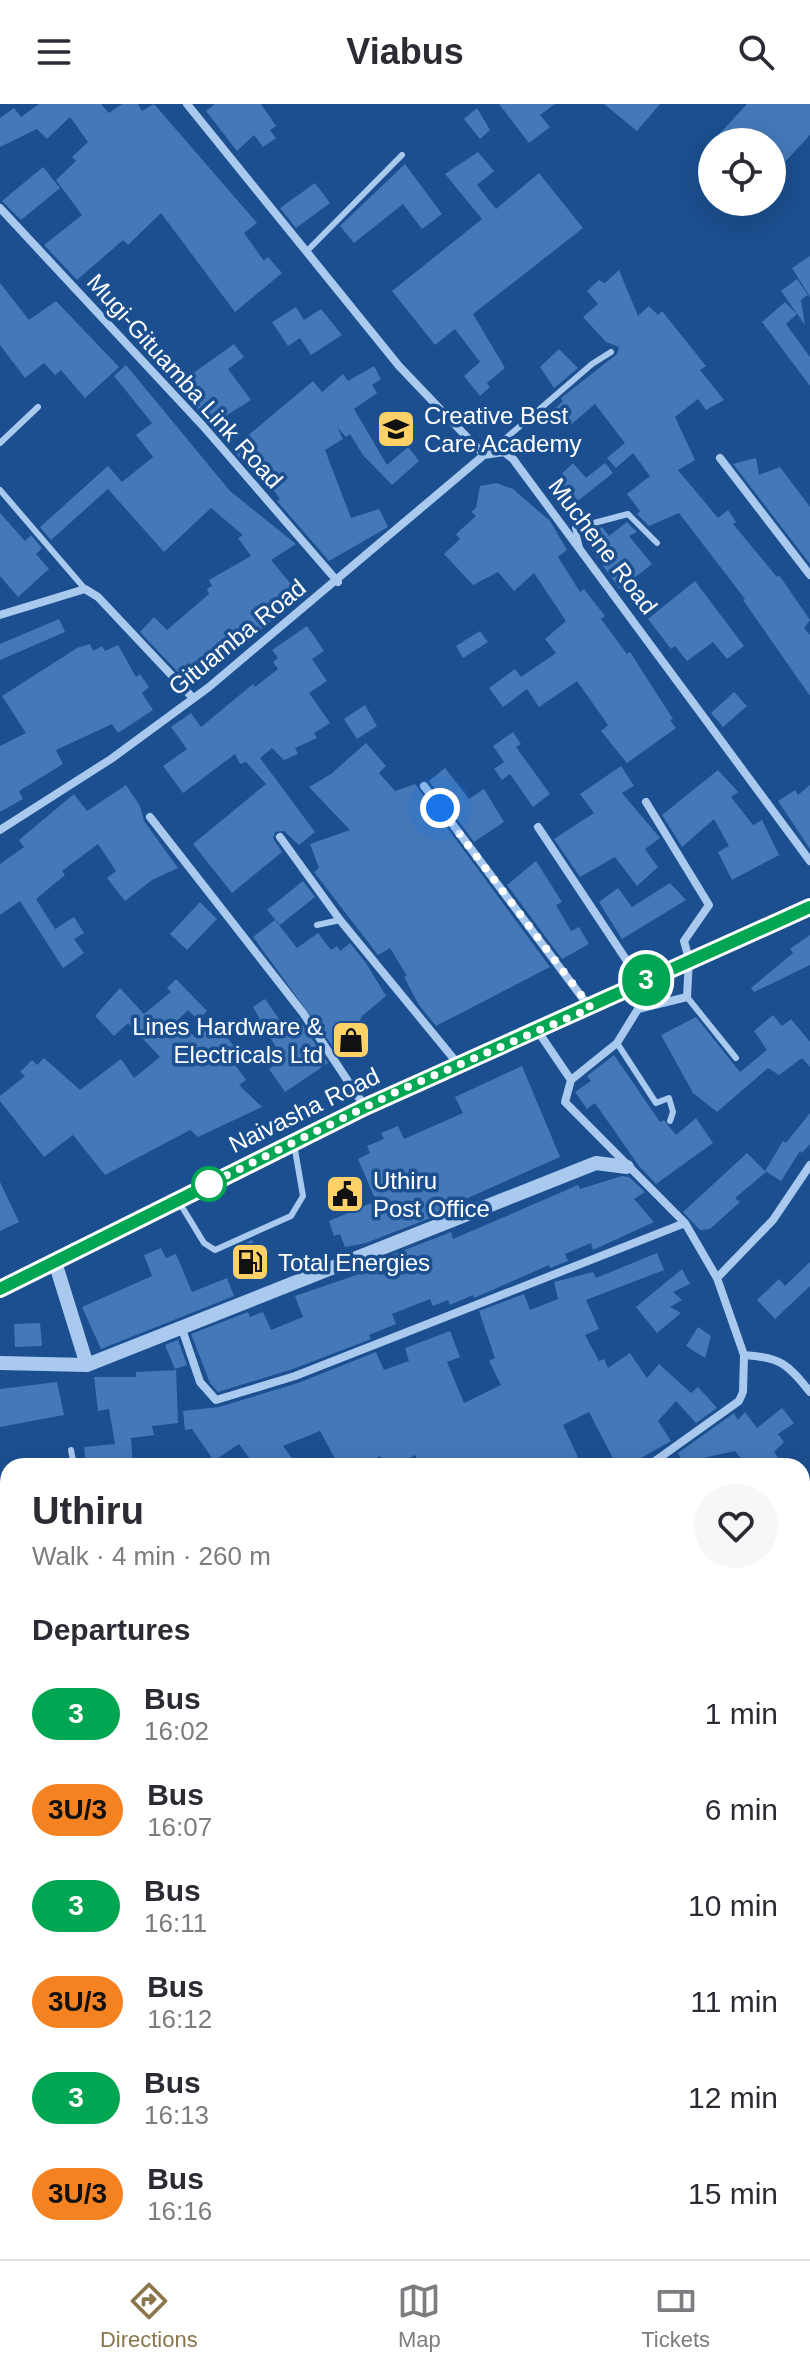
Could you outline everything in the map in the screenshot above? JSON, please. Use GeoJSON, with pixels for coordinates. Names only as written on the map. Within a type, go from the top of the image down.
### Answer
{"type":"FeatureCollection","features":[{"type":"Feature","properties":{"kind":"main road","name":"Naivasha Road"},"geometry":{"type":"LineString","coordinates":[[0,1289],[365,1107],[810,907]]}},
{"type":"Feature","properties":{"kind":"street","name":"Muchene Road"},"geometry":{"type":"LineString","coordinates":[[187,104],[399,366],[488,453],[504,452],[513,459],[810,861]]}},
{"type":"Feature","properties":{"kind":"street","name":"Mugi-Gituamba Link Road"},"geometry":{"type":"LineString","coordinates":[[0,208],[203,426],[338,582]]}},
{"type":"Feature","properties":{"kind":"street","name":"Gituamba Road"},"geometry":{"type":"LineString","coordinates":[[0,830],[111,759],[193,698],[338,582],[488,453]]}},
{"type":"Feature","properties":{"kind":"street"},"geometry":{"type":"LineString","coordinates":[[720,458],[810,575]]}},
{"type":"Feature","properties":{"kind":"street"},"geometry":{"type":"LineString","coordinates":[[0,615],[85,589],[98,597],[193,698]]}},
{"type":"Feature","properties":{"kind":"street"},"geometry":{"type":"LineString","coordinates":[[424,786],[591,1008]]}},
{"type":"Feature","properties":{"kind":"street"},"geometry":{"type":"LineString","coordinates":[[646,802],[707,897],[707,913],[684,941],[689,959],[687,997],[638,1009],[617,1043],[571,1080],[565,1102],[685,1223],[717,1278],[744,1355],[743,1392],[739,1401],[659,1458]]}},
{"type":"Feature","properties":{"kind":"street"},"geometry":{"type":"LineString","coordinates":[[150,817],[303,1013],[365,1107]]}},
{"type":"Feature","properties":{"kind":"street"},"geometry":{"type":"LineString","coordinates":[[538,827],[641,982]]}},
{"type":"Feature","properties":{"kind":"street"},"geometry":{"type":"LineString","coordinates":[[280,837],[340,920],[458,1064]]}},
{"type":"Feature","properties":{"kind":"street"},"geometry":{"type":"LineString","coordinates":[[537,1030],[571,1080]]}},
{"type":"Feature","properties":{"kind":"street"},"geometry":{"type":"LineString","coordinates":[[0,1363],[87,1365],[181,1325],[596,1163],[627,1167]]}},
{"type":"Feature","properties":{"kind":"street"},"geometry":{"type":"LineString","coordinates":[[717,1278],[766,1230],[810,1165]]}},
{"type":"Feature","properties":{"kind":"street"},"geometry":{"type":"LineString","coordinates":[[181,1325],[200,1382],[216,1400],[295,1376],[685,1223]]}},
{"type":"Feature","properties":{"kind":"street"},"geometry":{"type":"LineString","coordinates":[[55,1262],[87,1365]]}},
{"type":"Feature","properties":{"kind":"street"},"geometry":{"type":"LineString","coordinates":[[744,1355],[772,1356],[786,1364],[810,1392]]}},
{"type":"Feature","properties":{"kind":"lane"},"geometry":{"type":"LineString","coordinates":[[308,250],[402,155]]}},
{"type":"Feature","properties":{"kind":"lane"},"geometry":{"type":"LineString","coordinates":[[488,453],[592,364],[611,352]]}},
{"type":"Feature","properties":{"kind":"lane"},"geometry":{"type":"LineString","coordinates":[[0,443],[38,407]]}},
{"type":"Feature","properties":{"kind":"lane"},"geometry":{"type":"LineString","coordinates":[[0,490],[85,589]]}},
{"type":"Feature","properties":{"kind":"lane"},"geometry":{"type":"LineString","coordinates":[[581,552],[575,528],[628,514],[657,543]]}},
{"type":"Feature","properties":{"kind":"lane"},"geometry":{"type":"LineString","coordinates":[[317,925],[340,920]]}},
{"type":"Feature","properties":{"kind":"lane"},"geometry":{"type":"LineString","coordinates":[[687,997],[736,1058]]}},
{"type":"Feature","properties":{"kind":"lane"},"geometry":{"type":"LineString","coordinates":[[617,1043],[656,1103],[669,1098],[673,1112],[670,1121]]}},
{"type":"Feature","properties":{"kind":"lane"},"geometry":{"type":"LineString","coordinates":[[178,1199],[204,1243],[215,1250],[273,1225],[291,1216],[303,1196],[294,1144]]}},
{"type":"Feature","properties":{"kind":"lane"},"geometry":{"type":"LineString","coordinates":[[71,1450],[72,1458]]}},
{"type":"Feature","properties":{"kind":"building"},"geometry":{"type":"Polygon","coordinates":[[[39,104],[101,104],[109,113],[122,104],[138,104],[142,111],[154,104],[257,223],[244,233],[264,261],[268,257],[282,273],[235,312],[161,213],[128,245],[123,240],[77,280],[44,245],[82,215],[56,180],[76,161],[72,157],[88,142],[70,117],[47,139],[37,129],[0,147],[0,118],[14,108],[21,117],[39,104]]]}},
{"type":"Feature","properties":{"kind":"building"},"geometry":{"type":"Polygon","coordinates":[[[215,104],[261,104],[276,126],[270,130],[276,138],[263,147],[254,135],[237,151],[206,111],[215,104]]]}},
{"type":"Feature","properties":{"kind":"building"},"geometry":{"type":"Polygon","coordinates":[[[499,104],[555,104],[540,115],[550,127],[529,143],[499,104]]]}},
{"type":"Feature","properties":{"kind":"building"},"geometry":{"type":"Polygon","coordinates":[[[604,104],[660,104],[637,131],[604,104]]]}},
{"type":"Feature","properties":{"kind":"building"},"geometry":{"type":"Polygon","coordinates":[[[747,104],[810,104],[810,135],[786,161],[786,128],[725,128],[747,104]]]}},
{"type":"Feature","properties":{"kind":"building"},"geometry":{"type":"Polygon","coordinates":[[[477,108],[490,130],[480,139],[464,119],[477,108]]]}},
{"type":"Feature","properties":{"kind":"building"},"geometry":{"type":"Polygon","coordinates":[[[478,152],[494,171],[477,185],[496,209],[539,173],[583,228],[473,314],[505,368],[487,383],[490,387],[480,396],[464,376],[480,362],[455,329],[435,345],[392,291],[482,219],[445,174],[478,152]]]}},
{"type":"Feature","properties":{"kind":"building"},"geometry":{"type":"Polygon","coordinates":[[[405,164],[442,214],[422,229],[403,204],[354,243],[340,226],[405,164]]]}},
{"type":"Feature","properties":{"kind":"building"},"geometry":{"type":"Polygon","coordinates":[[[43,167],[60,188],[21,220],[2,201],[43,167]]]}},
{"type":"Feature","properties":{"kind":"building"},"geometry":{"type":"Polygon","coordinates":[[[315,183],[330,203],[296,228],[280,208],[315,183]]]}},
{"type":"Feature","properties":{"kind":"building"},"geometry":{"type":"Polygon","coordinates":[[[810,256],[810,297],[792,268],[810,256]]]}},
{"type":"Feature","properties":{"kind":"building"},"geometry":{"type":"Polygon","coordinates":[[[619,270],[638,316],[649,306],[658,315],[662,311],[706,366],[700,370],[724,400],[706,410],[698,399],[675,417],[695,460],[678,470],[718,518],[728,510],[736,522],[733,524],[777,577],[779,575],[810,620],[804,628],[810,635],[810,696],[745,599],[679,513],[649,526],[637,514],[640,511],[627,494],[650,476],[633,453],[616,468],[607,458],[625,443],[595,404],[567,428],[552,411],[563,401],[561,398],[617,354],[619,347],[606,342],[583,317],[598,304],[587,291],[599,280],[605,283],[619,270]]]}},
{"type":"Feature","properties":{"kind":"building"},"geometry":{"type":"Polygon","coordinates":[[[797,279],[808,295],[801,300],[805,325],[781,291],[797,279]]]}},
{"type":"Feature","properties":{"kind":"building"},"geometry":{"type":"Polygon","coordinates":[[[0,283],[29,320],[56,301],[119,367],[85,398],[61,370],[55,375],[44,363],[25,378],[0,345],[0,283]]]}},
{"type":"Feature","properties":{"kind":"building"},"geometry":{"type":"Polygon","coordinates":[[[785,302],[797,314],[786,324],[810,357],[810,386],[762,322],[785,302]]]}},
{"type":"Feature","properties":{"kind":"building"},"geometry":{"type":"Polygon","coordinates":[[[296,307],[304,320],[321,309],[342,335],[311,355],[300,338],[288,346],[272,322],[296,307]]]}},
{"type":"Feature","properties":{"kind":"building"},"geometry":{"type":"Polygon","coordinates":[[[234,344],[244,357],[228,369],[251,400],[211,425],[178,384],[234,344]]]}},
{"type":"Feature","properties":{"kind":"building"},"geometry":{"type":"Polygon","coordinates":[[[559,349],[578,368],[554,388],[540,367],[559,349]]]}},
{"type":"Feature","properties":{"kind":"building"},"geometry":{"type":"Polygon","coordinates":[[[126,365],[230,491],[296,544],[271,560],[301,596],[245,643],[240,638],[192,687],[140,632],[154,617],[167,630],[209,594],[207,589],[212,586],[209,580],[251,556],[238,538],[243,535],[211,508],[164,552],[108,489],[51,540],[40,527],[108,466],[122,482],[153,457],[136,435],[152,423],[114,376],[126,365]]]}},
{"type":"Feature","properties":{"kind":"building"},"geometry":{"type":"Polygon","coordinates":[[[374,366],[381,379],[372,385],[377,393],[354,409],[387,465],[408,447],[419,461],[392,485],[363,455],[350,434],[346,437],[337,427],[343,439],[325,450],[351,518],[379,509],[388,527],[329,561],[277,501],[280,499],[252,460],[246,465],[232,449],[313,381],[322,392],[343,374],[348,381],[374,366]]]}},
{"type":"Feature","properties":{"kind":"building"},"geometry":{"type":"Polygon","coordinates":[[[756,458],[759,475],[780,467],[810,507],[810,564],[733,464],[756,458]]]}},
{"type":"Feature","properties":{"kind":"building"},"geometry":{"type":"Polygon","coordinates":[[[573,463],[586,478],[605,463],[613,473],[570,507],[550,485],[573,463]]]}},
{"type":"Feature","properties":{"kind":"building"},"geometry":{"type":"Polygon","coordinates":[[[496,483],[513,489],[550,521],[567,550],[558,557],[580,592],[584,589],[605,616],[601,619],[627,654],[630,652],[673,719],[670,720],[676,728],[627,763],[601,731],[608,725],[577,681],[539,707],[527,689],[503,707],[489,688],[515,669],[521,677],[556,653],[545,639],[566,621],[534,573],[514,591],[498,572],[473,585],[444,554],[460,539],[456,534],[476,516],[471,512],[476,508],[480,486],[496,483]]]}},
{"type":"Feature","properties":{"kind":"building"},"geometry":{"type":"Polygon","coordinates":[[[0,513],[25,541],[31,535],[42,548],[36,554],[49,569],[18,597],[0,576],[0,513]]]}},
{"type":"Feature","properties":{"kind":"building"},"geometry":{"type":"Polygon","coordinates":[[[627,522],[637,532],[629,536],[652,564],[620,589],[584,540],[602,527],[609,536],[627,522]]]}},
{"type":"Feature","properties":{"kind":"building"},"geometry":{"type":"Polygon","coordinates":[[[695,581],[744,646],[727,659],[713,642],[687,661],[675,646],[671,649],[648,619],[695,581]]]}},
{"type":"Feature","properties":{"kind":"building"},"geometry":{"type":"Polygon","coordinates":[[[59,619],[65,632],[0,660],[0,644],[59,619]]]}},
{"type":"Feature","properties":{"kind":"building"},"geometry":{"type":"Polygon","coordinates":[[[307,626],[324,651],[312,659],[327,681],[309,693],[330,723],[314,733],[317,738],[295,748],[298,754],[284,760],[272,748],[260,758],[315,832],[299,845],[284,831],[275,832],[273,838],[282,852],[232,893],[193,844],[266,784],[246,762],[240,764],[235,754],[183,793],[163,766],[187,749],[171,727],[191,713],[201,727],[253,684],[255,687],[278,669],[273,662],[278,658],[272,650],[307,626]]]}},
{"type":"Feature","properties":{"kind":"building"},"geometry":{"type":"Polygon","coordinates":[[[480,631],[488,642],[463,658],[456,646],[480,631]]]}},
{"type":"Feature","properties":{"kind":"building"},"geometry":{"type":"Polygon","coordinates":[[[90,644],[93,651],[102,646],[105,651],[118,645],[136,677],[140,674],[149,687],[142,693],[153,710],[118,733],[112,724],[56,750],[63,764],[19,791],[23,799],[0,812],[0,746],[26,733],[2,696],[77,648],[90,644]]]}},
{"type":"Feature","properties":{"kind":"building"},"geometry":{"type":"Polygon","coordinates":[[[734,692],[747,706],[723,727],[711,713],[734,692]]]}},
{"type":"Feature","properties":{"kind":"building"},"geometry":{"type":"Polygon","coordinates":[[[365,705],[377,726],[357,739],[344,719],[365,705]]]}},
{"type":"Feature","properties":{"kind":"building"},"geometry":{"type":"Polygon","coordinates":[[[513,732],[521,744],[516,747],[550,794],[533,807],[510,774],[502,780],[494,769],[504,762],[493,746],[513,732]]]}},
{"type":"Feature","properties":{"kind":"building"},"geometry":{"type":"Polygon","coordinates":[[[366,743],[386,766],[379,773],[395,791],[415,784],[550,967],[436,1026],[419,1005],[404,977],[407,976],[390,948],[378,955],[314,872],[319,868],[310,844],[350,830],[309,787],[331,774],[366,743]]]}},
{"type":"Feature","properties":{"kind":"building"},"geometry":{"type":"Polygon","coordinates":[[[621,766],[634,786],[622,793],[660,838],[645,849],[658,867],[637,886],[615,857],[580,877],[554,839],[594,813],[580,794],[621,766]]]}},
{"type":"Feature","properties":{"kind":"building"},"geometry":{"type":"Polygon","coordinates":[[[445,768],[469,799],[484,789],[504,822],[474,842],[429,781],[445,768]]]}},
{"type":"Feature","properties":{"kind":"building"},"geometry":{"type":"Polygon","coordinates":[[[718,770],[738,792],[731,797],[753,825],[762,820],[779,855],[732,880],[718,852],[729,846],[714,819],[682,847],[662,815],[718,770]]]}},
{"type":"Feature","properties":{"kind":"building"},"geometry":{"type":"Polygon","coordinates":[[[126,785],[140,806],[144,821],[178,868],[152,880],[125,901],[107,878],[116,871],[98,844],[62,871],[65,875],[36,899],[55,929],[74,917],[84,933],[74,939],[84,953],[63,968],[20,901],[0,915],[0,864],[24,847],[19,840],[74,794],[87,811],[126,785]]]}},
{"type":"Feature","properties":{"kind":"building"},"geometry":{"type":"Polygon","coordinates":[[[810,785],[810,849],[778,801],[795,790],[798,795],[810,785]]]}},
{"type":"Feature","properties":{"kind":"building"},"geometry":{"type":"Polygon","coordinates":[[[536,861],[562,902],[556,905],[571,931],[579,927],[589,944],[562,959],[507,885],[536,861]]]}},
{"type":"Feature","properties":{"kind":"building"},"geometry":{"type":"Polygon","coordinates":[[[303,881],[315,897],[280,925],[267,910],[303,881]]]}},
{"type":"Feature","properties":{"kind":"building"},"geometry":{"type":"Polygon","coordinates":[[[670,883],[686,900],[622,939],[599,902],[618,888],[632,907],[670,883]]]}},
{"type":"Feature","properties":{"kind":"building"},"geometry":{"type":"Polygon","coordinates":[[[200,902],[217,919],[187,950],[170,934],[200,902]]]}},
{"type":"Feature","properties":{"kind":"building"},"geometry":{"type":"Polygon","coordinates":[[[275,920],[297,948],[318,933],[331,950],[337,946],[340,951],[350,943],[366,963],[386,996],[360,1020],[371,1040],[359,1046],[361,1049],[348,1056],[346,1050],[339,1055],[253,937],[275,920]]]}},
{"type":"Feature","properties":{"kind":"building"},"geometry":{"type":"Polygon","coordinates":[[[810,935],[810,965],[754,992],[751,988],[793,953],[790,949],[810,935]]]}},
{"type":"Feature","properties":{"kind":"building"},"geometry":{"type":"Polygon","coordinates":[[[176,979],[207,1011],[198,1020],[188,1010],[178,1020],[196,1038],[216,1023],[236,1049],[228,1055],[246,1080],[239,1085],[262,1107],[198,1137],[190,1130],[105,1175],[73,1135],[44,1157],[0,1101],[0,1096],[25,1076],[20,1072],[32,1060],[37,1065],[44,1058],[80,1090],[121,1059],[134,1078],[160,1057],[128,1023],[114,1036],[95,1016],[120,988],[144,1014],[171,992],[167,988],[176,979]]]}},
{"type":"Feature","properties":{"kind":"building"},"geometry":{"type":"Polygon","coordinates":[[[265,999],[284,1026],[298,1018],[328,1063],[285,1092],[269,1069],[283,1060],[253,1007],[265,999]]]}},
{"type":"Feature","properties":{"kind":"building"},"geometry":{"type":"Polygon","coordinates":[[[773,1015],[782,1026],[791,1019],[810,1042],[810,1067],[802,1058],[779,1075],[768,1068],[717,1112],[693,1093],[661,1035],[696,1017],[740,1072],[767,1050],[754,1031],[773,1015]]]}},
{"type":"Feature","properties":{"kind":"building"},"geometry":{"type":"Polygon","coordinates":[[[614,1055],[660,1122],[664,1120],[676,1135],[696,1118],[713,1143],[656,1184],[639,1166],[595,1103],[587,1109],[575,1092],[591,1081],[587,1076],[614,1055]]]}},
{"type":"Feature","properties":{"kind":"building"},"geometry":{"type":"Polygon","coordinates":[[[522,1066],[560,1157],[443,1209],[443,1213],[366,1243],[345,1247],[340,1234],[334,1236],[329,1221],[376,1201],[358,1159],[370,1153],[367,1146],[384,1139],[381,1133],[398,1126],[404,1139],[463,1113],[455,1097],[522,1066]]]}},
{"type":"Feature","properties":{"kind":"building"},"geometry":{"type":"Polygon","coordinates":[[[810,1113],[810,1144],[802,1153],[800,1151],[781,1181],[765,1171],[783,1141],[786,1143],[810,1113]]]}},
{"type":"Feature","properties":{"kind":"building"},"geometry":{"type":"Polygon","coordinates":[[[747,1153],[766,1172],[735,1198],[740,1202],[710,1229],[700,1230],[683,1212],[747,1153]]]}},
{"type":"Feature","properties":{"kind":"building"},"geometry":{"type":"Polygon","coordinates":[[[622,1176],[629,1177],[645,1192],[634,1199],[654,1222],[593,1250],[591,1243],[565,1254],[568,1261],[550,1268],[549,1265],[474,1298],[473,1295],[450,1305],[448,1300],[433,1306],[430,1299],[392,1314],[396,1324],[369,1335],[371,1339],[293,1369],[218,1392],[210,1383],[191,1334],[248,1312],[250,1317],[263,1312],[271,1330],[303,1317],[295,1296],[377,1268],[374,1262],[451,1232],[453,1239],[578,1185],[580,1189],[622,1176]]]}},
{"type":"Feature","properties":{"kind":"building"},"geometry":{"type":"Polygon","coordinates":[[[0,1182],[19,1222],[0,1231],[0,1182]]]}},
{"type":"Feature","properties":{"kind":"building"},"geometry":{"type":"Polygon","coordinates":[[[252,1240],[264,1267],[244,1276],[233,1249],[252,1240]]]}},
{"type":"Feature","properties":{"kind":"building"},"geometry":{"type":"Polygon","coordinates":[[[161,1248],[166,1258],[176,1254],[192,1292],[227,1278],[234,1296],[101,1349],[82,1307],[152,1276],[144,1255],[161,1248]]]}},
{"type":"Feature","properties":{"kind":"building"},"geometry":{"type":"Polygon","coordinates":[[[657,1253],[664,1270],[586,1300],[599,1329],[585,1335],[599,1361],[604,1359],[608,1368],[630,1353],[647,1378],[659,1364],[691,1393],[698,1387],[717,1408],[696,1423],[676,1401],[658,1421],[671,1441],[641,1458],[613,1458],[589,1412],[563,1425],[578,1458],[417,1458],[415,1455],[410,1458],[335,1458],[320,1431],[283,1446],[292,1458],[249,1458],[239,1444],[218,1458],[212,1458],[192,1429],[185,1430],[183,1411],[219,1407],[298,1383],[376,1352],[384,1370],[409,1361],[405,1348],[450,1331],[460,1357],[447,1362],[464,1403],[501,1385],[489,1361],[495,1358],[479,1311],[524,1294],[530,1310],[558,1299],[554,1282],[593,1272],[596,1278],[657,1253]]]}},
{"type":"Feature","properties":{"kind":"building"},"geometry":{"type":"Polygon","coordinates":[[[810,1262],[810,1286],[775,1319],[757,1300],[779,1279],[785,1286],[810,1262]]]}},
{"type":"Feature","properties":{"kind":"building"},"geometry":{"type":"Polygon","coordinates":[[[682,1269],[690,1284],[673,1292],[682,1300],[670,1307],[681,1313],[657,1333],[636,1307],[682,1269]]]}},
{"type":"Feature","properties":{"kind":"building"},"geometry":{"type":"Polygon","coordinates":[[[40,1323],[42,1346],[15,1347],[14,1324],[40,1323]]]}},
{"type":"Feature","properties":{"kind":"building"},"geometry":{"type":"Polygon","coordinates":[[[698,1327],[711,1336],[705,1358],[686,1346],[698,1327]]]}},
{"type":"Feature","properties":{"kind":"building"},"geometry":{"type":"Polygon","coordinates":[[[178,1340],[187,1365],[175,1369],[165,1345],[178,1340]]]}},
{"type":"Feature","properties":{"kind":"building"},"geometry":{"type":"Polygon","coordinates":[[[176,1370],[178,1423],[152,1426],[154,1435],[131,1438],[132,1458],[85,1458],[84,1447],[115,1444],[109,1409],[98,1411],[94,1377],[136,1377],[136,1372],[176,1370]]]}},
{"type":"Feature","properties":{"kind":"building"},"geometry":{"type":"Polygon","coordinates":[[[57,1382],[64,1415],[0,1427],[0,1389],[57,1382]]]}},
{"type":"Feature","properties":{"kind":"building"},"geometry":{"type":"Polygon","coordinates":[[[782,1408],[794,1423],[778,1434],[784,1442],[774,1452],[778,1458],[741,1458],[735,1451],[703,1458],[681,1458],[678,1453],[734,1413],[738,1420],[745,1412],[757,1428],[782,1408]]]}},
{"type":"Feature","properties":{"kind":"bus line","name":"3"},"geometry":{"type":"LineString","coordinates":[[0,1289],[365,1107],[810,907]]}},
{"type":"Feature","properties":{"kind":"place","name":"Creative Best Care Academy"},"geometry":{"type":"Point","coordinates":[396,429]}},
{"type":"Feature","properties":{"kind":"place","name":"Lines Hardware & Electricals Ltd"},"geometry":{"type":"Point","coordinates":[351,1040]}},
{"type":"Feature","properties":{"kind":"place","name":"Uthiru Post Office"},"geometry":{"type":"Point","coordinates":[345,1194]}},
{"type":"Feature","properties":{"kind":"place","name":"Total Energies"},"geometry":{"type":"Point","coordinates":[250,1262]}},
{"type":"Feature","properties":{"kind":"route"},"geometry":{"type":"LineString","coordinates":[[209,1184],[205,1186],[398,1091],[591,1008],[440,808]]}}]}
